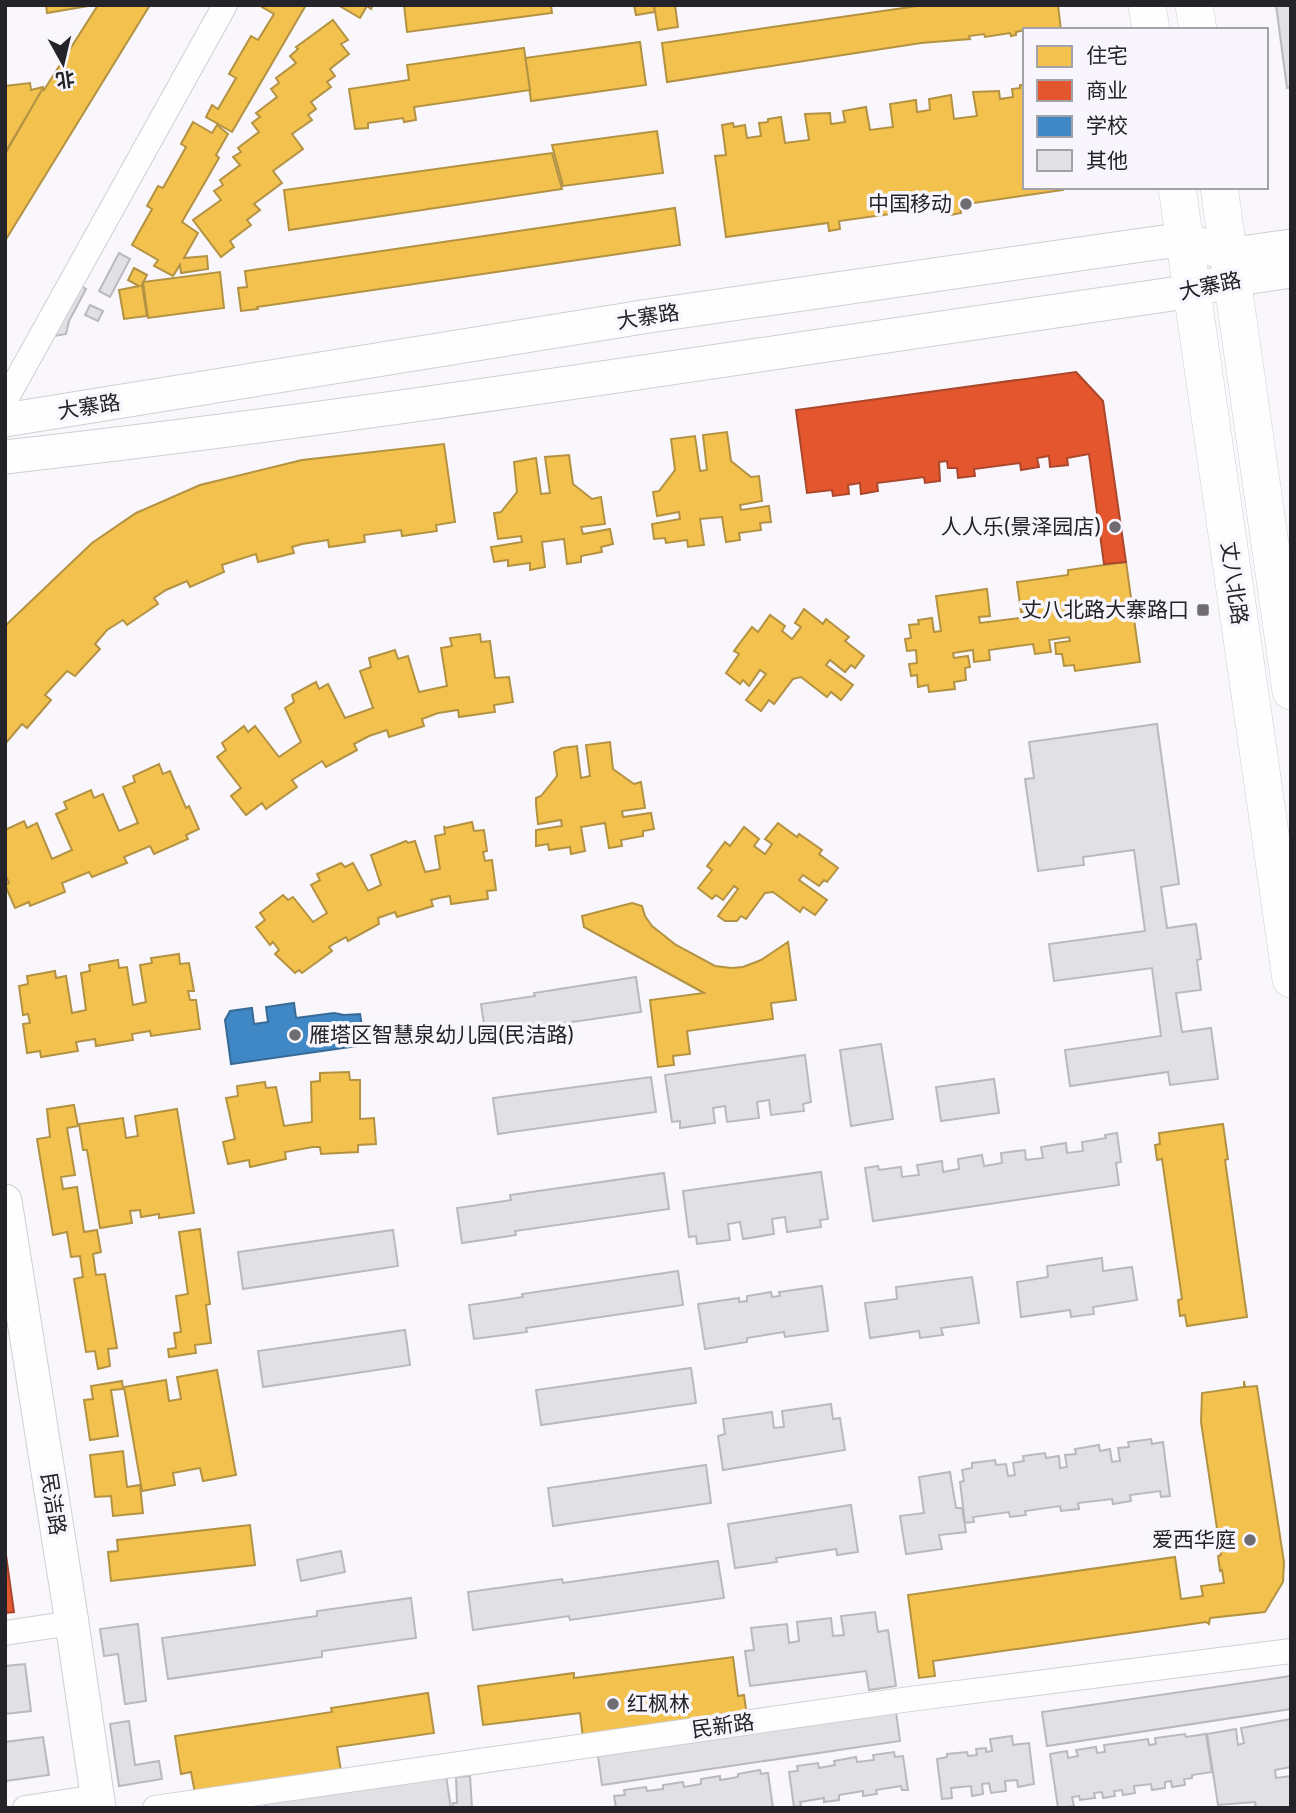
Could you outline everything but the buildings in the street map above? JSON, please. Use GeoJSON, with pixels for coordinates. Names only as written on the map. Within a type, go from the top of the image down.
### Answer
{"type":"FeatureCollection","features":[{"type":"Feature","properties":{"kind":"main road"},"geometry":{"type":"LineString","coordinates":[[1147,5],[1151,28]]}},
{"type":"Feature","properties":{"kind":"main road"},"geometry":{"type":"LineString","coordinates":[[1194,5],[1198,28]]}},
{"type":"Feature","properties":{"kind":"main road","name":"丈八北路"},"geometry":{"type":"LineString","coordinates":[[1177,189],[1291,979]]}},
{"type":"Feature","properties":{"kind":"main road","name":"丈八北路"},"geometry":{"type":"LineString","coordinates":[[1219,189],[1291,691]]}},
{"type":"Feature","properties":{"kind":"main road","name":"大寨路"},"geometry":{"type":"LineString","coordinates":[[5,420],[636,318],[1186,239],[1229,268],[1291,271]]}},
{"type":"Feature","properties":{"kind":"main road","name":"大寨路"},"geometry":{"type":"LineString","coordinates":[[5,457],[204,434],[1192,291],[1229,268],[1291,246]]}},
{"type":"Feature","properties":{"kind":"main road","name":"民洁路"},"geometry":{"type":"LineString","coordinates":[[5,1200],[98,1802]]}},
{"type":"Feature","properties":{"kind":"street"},"geometry":{"type":"LineString","coordinates":[[5,401],[225,5]]}},
{"type":"Feature","properties":{"kind":"street"},"geometry":{"type":"LineString","coordinates":[[5,1633],[72,1623]]}},
{"type":"Feature","properties":{"kind":"street","name":"民新路"},"geometry":{"type":"LineString","coordinates":[[155,1808],[896,1701],[1291,1651]]}},
{"type":"Feature","properties":{"kind":"street"},"geometry":{"type":"LineString","coordinates":[[25,1808],[98,1802]]}},
{"type":"Feature","properties":{"kind":"place","name":"中国移动"},"geometry":{"type":"Point","coordinates":[966,204]}},
{"type":"Feature","properties":{"kind":"place","name":"人人乐(景泽园店)"},"geometry":{"type":"Point","coordinates":[1115,527]}},
{"type":"Feature","properties":{"kind":"place","name":"丈八北路大寨路口"},"geometry":{"type":"Point","coordinates":[1203,610]}},
{"type":"Feature","properties":{"kind":"place","name":"雁塔区智慧泉幼儿园(民洁路)"},"geometry":{"type":"Point","coordinates":[295,1035]}},
{"type":"Feature","properties":{"kind":"place","name":"爱西华庭"},"geometry":{"type":"Point","coordinates":[1250,1540]}},
{"type":"Feature","properties":{"kind":"place","name":"红枫林"},"geometry":{"type":"Point","coordinates":[613,1704]}}]}
